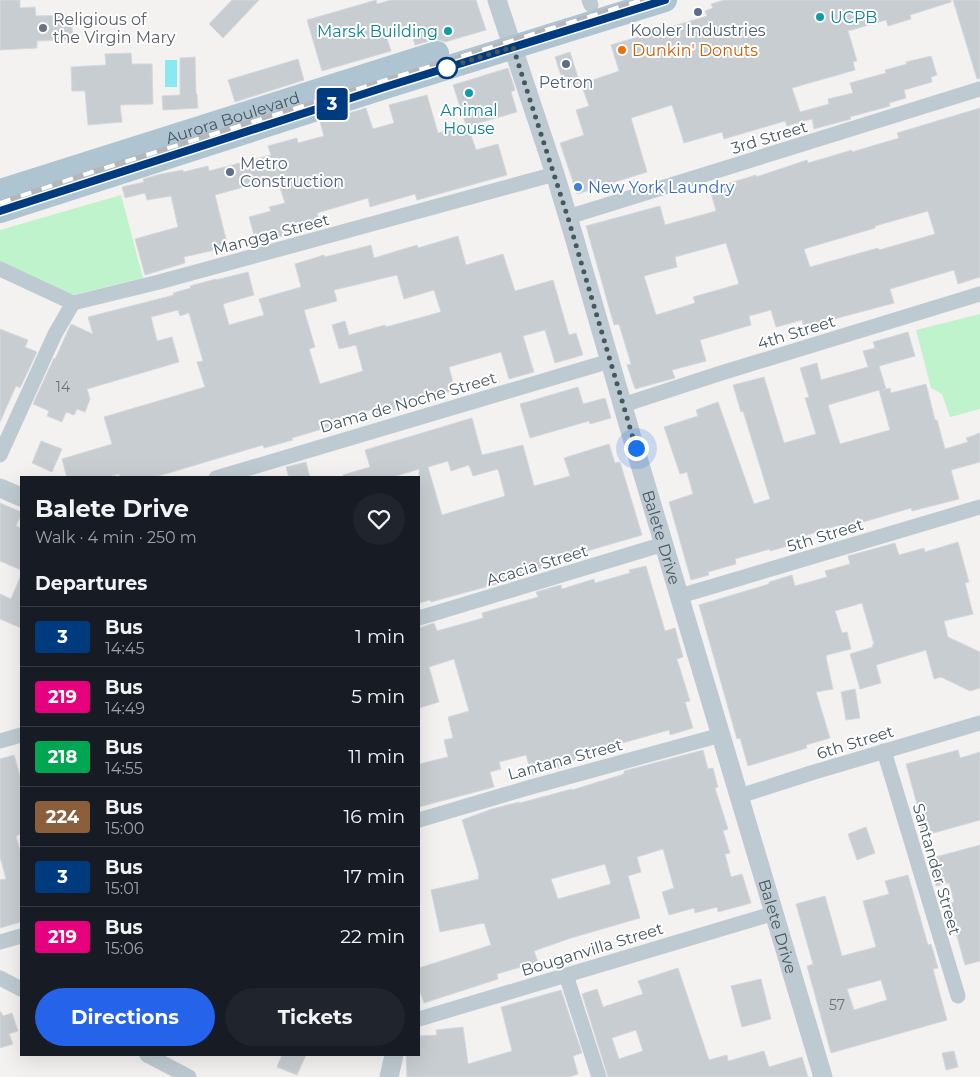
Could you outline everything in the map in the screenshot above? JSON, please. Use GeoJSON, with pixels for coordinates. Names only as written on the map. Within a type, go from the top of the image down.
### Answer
{"type":"FeatureCollection","features":[{"type":"Feature","properties":{"kind":"main road","name":"Aurora Boulevard"},"geometry":{"type":"LineString","coordinates":[[0,191],[510,39],[665,0]]}},
{"type":"Feature","properties":{"kind":"main road","name":"Aurora Boulevard"},"geometry":{"type":"LineString","coordinates":[[0,211],[510,39],[596,2]]}},
{"type":"Feature","properties":{"kind":"street","name":"Balete Drive"},"geometry":{"type":"LineString","coordinates":[[497,0],[555,174],[823,1077]]}},
{"type":"Feature","properties":{"kind":"street","name":"3rd Street"},"geometry":{"type":"LineString","coordinates":[[568,218],[980,89]]}},
{"type":"Feature","properties":{"kind":"street","name":"Mangga Street"},"geometry":{"type":"LineString","coordinates":[[73,303],[159,282],[555,174]]}},
{"type":"Feature","properties":{"kind":"street"},"geometry":{"type":"LineString","coordinates":[[0,269],[73,303],[55,334],[0,455]]}},
{"type":"Feature","properties":{"kind":"street","name":"4th Street"},"geometry":{"type":"LineString","coordinates":[[623,405],[980,294]]}},
{"type":"Feature","properties":{"kind":"street","name":"Dama de Noche Street"},"geometry":{"type":"LineString","coordinates":[[222,476],[610,362]]}},
{"type":"Feature","properties":{"kind":"street"},"geometry":{"type":"LineString","coordinates":[[0,488],[20,497]]}},
{"type":"Feature","properties":{"kind":"street","name":"5th Street"},"geometry":{"type":"LineString","coordinates":[[680,596],[980,507]]}},
{"type":"Feature","properties":{"kind":"street","name":"Acacia Street"},"geometry":{"type":"LineString","coordinates":[[420,618],[664,544]]}},
{"type":"Feature","properties":{"kind":"street","name":"6th Street"},"geometry":{"type":"LineString","coordinates":[[740,796],[980,722]]}},
{"type":"Feature","properties":{"kind":"street"},"geometry":{"type":"LineString","coordinates":[[0,741],[20,734]]}},
{"type":"Feature","properties":{"kind":"street","name":"Lantana Street"},"geometry":{"type":"LineString","coordinates":[[420,820],[721,734]]}},
{"type":"Feature","properties":{"kind":"street","name":"Santander Street"},"geometry":{"type":"LineString","coordinates":[[884,751],[958,996]]}},
{"type":"Feature","properties":{"kind":"street","name":"Bouganvilla Street"},"geometry":{"type":"LineString","coordinates":[[420,1020],[775,914]]}},
{"type":"Feature","properties":{"kind":"street"},"geometry":{"type":"LineString","coordinates":[[0,942],[20,936]]}},
{"type":"Feature","properties":{"kind":"street"},"geometry":{"type":"LineString","coordinates":[[566,975],[599,1077]]}},
{"type":"Feature","properties":{"kind":"street"},"geometry":{"type":"LineString","coordinates":[[0,978],[20,988]]}},
{"type":"Feature","properties":{"kind":"street"},"geometry":{"type":"LineString","coordinates":[[149,1056],[189,1077]]}},
{"type":"Feature","properties":{"kind":"street"},"geometry":{"type":"LineString","coordinates":[[389,1077],[394,1056]]}},
{"type":"Feature","properties":{"kind":"green space"},"geometry":{"type":"Polygon","coordinates":[[[121,195],[143,278],[73,295],[0,263],[0,230],[121,195]]]}},
{"type":"Feature","properties":{"kind":"green space"},"geometry":{"type":"Polygon","coordinates":[[[980,314],[980,409],[950,417],[942,394],[931,388],[916,330],[980,314]]]}},
{"type":"Feature","properties":{"kind":"water"},"geometry":{"type":"Polygon","coordinates":[[[165,60],[177,60],[177,87],[165,87],[165,60]]]}},
{"type":"Feature","properties":{"kind":"building","name":"Religious of the Virgin Mary"},"geometry":{"type":"Polygon","coordinates":[[[0,0],[20,0],[20,8],[35,7],[36,16],[71,15],[73,40],[37,41],[37,48],[0,50],[0,0]]]}},
{"type":"Feature","properties":{"kind":"building"},"geometry":{"type":"Polygon","coordinates":[[[232,0],[259,0],[223,38],[209,24],[232,0]]]}},
{"type":"Feature","properties":{"kind":"building"},"geometry":{"type":"Polygon","coordinates":[[[376,0],[377,4],[391,0],[476,0],[486,30],[445,42],[433,40],[415,45],[409,25],[385,32],[391,51],[322,71],[307,20],[376,0]]]}},
{"type":"Feature","properties":{"kind":"building"},"geometry":{"type":"Polygon","coordinates":[[[724,0],[951,0],[951,2],[910,15],[911,19],[888,26],[886,20],[848,31],[857,61],[853,62],[855,70],[792,88],[800,112],[829,104],[828,99],[853,93],[850,83],[886,73],[885,70],[907,64],[906,62],[931,56],[937,75],[931,77],[932,82],[904,90],[906,98],[889,103],[890,106],[814,129],[812,119],[787,126],[785,121],[724,139],[722,132],[684,143],[672,105],[631,118],[647,172],[577,194],[560,143],[584,135],[576,110],[589,106],[581,84],[619,71],[611,45],[707,16],[705,11],[713,8],[711,4],[724,0]]]}},
{"type":"Feature","properties":{"kind":"building"},"geometry":{"type":"Polygon","coordinates":[[[953,0],[980,0],[980,78],[977,79],[953,0]]]}},
{"type":"Feature","properties":{"kind":"building","name":"Petron"},"geometry":{"type":"Polygon","coordinates":[[[570,52],[580,84],[565,88],[555,57],[570,52]]]}},
{"type":"Feature","properties":{"kind":"building"},"geometry":{"type":"Polygon","coordinates":[[[131,53],[132,64],[152,64],[153,104],[120,105],[122,122],[88,125],[85,91],[72,91],[71,67],[106,65],[105,54],[131,53]]]}},
{"type":"Feature","properties":{"kind":"building"},"geometry":{"type":"Polygon","coordinates":[[[195,57],[198,108],[163,110],[162,96],[180,95],[180,58],[195,57]]]}},
{"type":"Feature","properties":{"kind":"building"},"geometry":{"type":"Polygon","coordinates":[[[298,59],[304,80],[235,102],[228,80],[298,59]]]}},
{"type":"Feature","properties":{"kind":"building"},"geometry":{"type":"Polygon","coordinates":[[[508,68],[515,90],[511,92],[517,112],[468,126],[476,150],[498,144],[507,175],[417,200],[415,194],[370,207],[368,198],[317,213],[320,225],[272,239],[272,241],[257,246],[249,217],[271,211],[269,207],[285,203],[277,178],[215,195],[228,247],[184,257],[185,263],[145,275],[135,239],[178,227],[171,196],[147,200],[145,193],[125,198],[122,187],[144,182],[143,179],[161,174],[183,170],[183,172],[208,166],[209,171],[271,155],[268,146],[297,138],[298,143],[324,136],[320,122],[366,108],[373,129],[394,123],[389,105],[427,95],[438,133],[466,125],[453,85],[508,68]]]}},
{"type":"Feature","properties":{"kind":"building"},"geometry":{"type":"Polygon","coordinates":[[[980,108],[980,277],[958,284],[954,270],[890,289],[894,303],[804,327],[802,320],[776,327],[771,310],[749,316],[751,325],[700,340],[706,361],[672,370],[675,378],[635,389],[627,365],[631,364],[619,324],[614,325],[586,226],[660,206],[665,225],[716,211],[710,189],[756,175],[756,177],[807,160],[808,163],[899,138],[897,133],[980,108]],[[928,211],[804,249],[810,267],[935,234],[928,211]],[[726,243],[675,257],[677,267],[644,276],[656,315],[695,303],[693,297],[739,284],[726,243]]]}},
{"type":"Feature","properties":{"kind":"building"},"geometry":{"type":"Polygon","coordinates":[[[458,236],[466,265],[503,254],[515,291],[553,280],[569,335],[576,333],[583,355],[555,363],[545,330],[523,336],[534,372],[509,379],[501,352],[449,367],[455,390],[407,403],[408,406],[376,415],[374,409],[330,421],[332,426],[292,438],[293,440],[264,448],[263,445],[159,476],[120,476],[119,474],[112,476],[66,476],[62,459],[112,444],[104,417],[205,387],[197,362],[203,361],[189,313],[180,316],[178,310],[151,317],[157,341],[172,337],[179,362],[87,389],[90,399],[85,412],[77,409],[74,415],[66,412],[62,422],[47,416],[49,411],[33,404],[71,324],[93,334],[88,317],[174,295],[173,293],[191,288],[190,286],[248,272],[254,295],[223,304],[229,325],[264,315],[259,299],[301,287],[295,264],[324,255],[325,257],[371,245],[374,258],[417,245],[418,248],[458,236]],[[397,275],[334,290],[337,301],[304,310],[315,347],[309,349],[320,384],[363,371],[356,345],[339,349],[332,325],[345,321],[349,335],[441,312],[434,290],[404,299],[397,275]]]}},
{"type":"Feature","properties":{"kind":"building"},"geometry":{"type":"Polygon","coordinates":[[[0,329],[28,340],[25,347],[37,352],[20,388],[16,386],[0,422],[0,329]]]}},
{"type":"Feature","properties":{"kind":"building"},"geometry":{"type":"Polygon","coordinates":[[[908,332],[915,356],[879,366],[886,389],[890,388],[891,393],[926,384],[945,449],[968,442],[966,438],[980,433],[980,462],[951,470],[959,499],[912,511],[911,508],[842,529],[840,525],[801,537],[802,542],[735,559],[736,564],[708,572],[709,575],[691,580],[669,502],[693,494],[687,472],[680,474],[664,427],[698,416],[696,410],[718,402],[754,504],[770,499],[733,385],[764,377],[784,443],[816,434],[805,398],[809,397],[800,368],[817,363],[821,380],[868,367],[863,351],[875,348],[873,342],[908,332]],[[879,390],[828,405],[840,444],[890,430],[879,390]]]}},
{"type":"Feature","properties":{"kind":"building"},"geometry":{"type":"Polygon","coordinates":[[[578,387],[583,404],[605,398],[611,418],[590,424],[589,421],[530,438],[520,404],[578,387]]]}},
{"type":"Feature","properties":{"kind":"building"},"geometry":{"type":"Polygon","coordinates":[[[472,418],[482,455],[523,445],[534,486],[570,476],[564,458],[609,444],[615,463],[620,462],[642,535],[560,559],[561,563],[521,574],[522,577],[431,602],[430,600],[420,603],[419,469],[396,476],[343,476],[370,467],[365,450],[472,418]],[[448,461],[428,467],[442,515],[505,496],[498,469],[473,476],[469,465],[451,471],[448,461]]]}},
{"type":"Feature","properties":{"kind":"building"},"geometry":{"type":"Polygon","coordinates":[[[41,441],[62,449],[52,472],[32,463],[41,441]]]}},
{"type":"Feature","properties":{"kind":"building"},"geometry":{"type":"Polygon","coordinates":[[[306,462],[310,476],[288,476],[286,467],[306,462]]]}},
{"type":"Feature","properties":{"kind":"building"},"geometry":{"type":"Polygon","coordinates":[[[0,503],[20,512],[20,517],[16,526],[20,528],[20,570],[0,561],[0,503]]]}},
{"type":"Feature","properties":{"kind":"building"},"geometry":{"type":"Polygon","coordinates":[[[958,542],[969,582],[965,583],[973,614],[944,621],[948,637],[980,652],[980,688],[970,691],[941,677],[934,679],[926,650],[876,665],[881,683],[860,689],[850,654],[873,647],[872,645],[874,644],[862,603],[835,611],[842,633],[847,632],[851,649],[827,655],[833,689],[816,692],[830,738],[806,745],[807,748],[748,766],[740,738],[737,739],[699,605],[769,584],[769,582],[792,575],[795,586],[827,577],[825,571],[850,564],[848,556],[895,543],[899,555],[924,548],[925,552],[958,542]]]}},
{"type":"Feature","properties":{"kind":"building"},"geometry":{"type":"Polygon","coordinates":[[[646,566],[665,631],[675,628],[683,657],[677,659],[690,701],[685,702],[693,728],[670,735],[669,730],[601,749],[602,751],[566,763],[567,766],[532,775],[526,755],[499,762],[501,769],[490,772],[494,787],[420,807],[420,764],[448,757],[444,740],[453,738],[448,717],[469,711],[454,659],[429,667],[439,702],[420,708],[420,628],[434,623],[437,631],[483,618],[482,613],[538,597],[536,592],[561,585],[562,589],[594,579],[595,583],[630,573],[629,570],[646,566]]]}},
{"type":"Feature","properties":{"kind":"building"},"geometry":{"type":"Polygon","coordinates":[[[20,577],[20,628],[0,619],[0,594],[11,599],[20,577]]]}},
{"type":"Feature","properties":{"kind":"building"},"geometry":{"type":"Polygon","coordinates":[[[855,689],[860,718],[846,720],[841,692],[855,689]]]}},
{"type":"Feature","properties":{"kind":"building"},"geometry":{"type":"Polygon","coordinates":[[[703,750],[708,769],[713,768],[718,787],[715,788],[728,829],[723,831],[730,853],[725,854],[731,877],[742,874],[751,903],[718,912],[717,907],[695,913],[694,908],[669,915],[662,892],[674,888],[663,849],[637,857],[641,872],[628,876],[640,918],[534,951],[538,962],[497,974],[498,979],[424,1003],[420,992],[420,968],[491,945],[484,923],[440,932],[431,890],[479,879],[462,820],[492,809],[572,790],[624,774],[624,771],[703,750]],[[605,864],[551,879],[558,899],[611,884],[605,864]]]}},
{"type":"Feature","properties":{"kind":"building"},"geometry":{"type":"Polygon","coordinates":[[[958,750],[960,758],[980,752],[980,820],[923,836],[915,809],[918,808],[906,764],[958,750]]]}},
{"type":"Feature","properties":{"kind":"building"},"geometry":{"type":"Polygon","coordinates":[[[14,755],[20,776],[20,834],[16,836],[20,850],[20,922],[0,928],[0,880],[6,879],[0,857],[0,759],[14,755]]]}},
{"type":"Feature","properties":{"kind":"building"},"geometry":{"type":"Polygon","coordinates":[[[866,827],[875,853],[857,860],[848,834],[866,827]]]}},
{"type":"Feature","properties":{"kind":"building"},"geometry":{"type":"Polygon","coordinates":[[[980,845],[980,961],[965,965],[948,904],[954,902],[949,883],[936,886],[928,859],[980,845]]]}},
{"type":"Feature","properties":{"kind":"building"},"geometry":{"type":"Polygon","coordinates":[[[908,875],[928,945],[931,944],[938,968],[933,969],[947,1020],[831,1053],[807,966],[813,964],[796,904],[825,896],[842,956],[876,947],[863,901],[889,894],[885,881],[908,875]],[[881,980],[847,989],[854,1010],[887,1000],[881,980]]]}},
{"type":"Feature","properties":{"kind":"building"},"geometry":{"type":"Polygon","coordinates":[[[678,968],[709,1060],[727,1055],[728,1061],[764,1051],[769,1067],[802,1057],[808,1077],[608,1077],[582,994],[597,989],[603,1007],[643,994],[638,981],[678,968]],[[636,1030],[612,1038],[619,1059],[643,1051],[636,1030]]]}},
{"type":"Feature","properties":{"kind":"building"},"geometry":{"type":"Polygon","coordinates":[[[761,979],[771,1019],[742,1027],[731,986],[761,979]]]}},
{"type":"Feature","properties":{"kind":"building"},"geometry":{"type":"Polygon","coordinates":[[[561,990],[582,1053],[573,1056],[578,1074],[569,1077],[407,1077],[406,1056],[420,1056],[420,1036],[437,1035],[436,1030],[463,1027],[468,1064],[512,1051],[501,1007],[561,990]]]}},
{"type":"Feature","properties":{"kind":"building"},"geometry":{"type":"Polygon","coordinates":[[[0,1012],[3,1016],[12,1013],[18,1031],[9,1034],[13,1044],[0,1048],[0,1012]]]}},
{"type":"Feature","properties":{"kind":"building"},"geometry":{"type":"Polygon","coordinates":[[[954,1051],[958,1067],[946,1070],[942,1053],[954,1051]]]}},
{"type":"Feature","properties":{"kind":"building"},"geometry":{"type":"Polygon","coordinates":[[[282,1056],[306,1056],[297,1075],[277,1067],[282,1056]]]}},
{"type":"Feature","properties":{"kind":"railway"},"geometry":{"type":"LineString","coordinates":[[0,203],[92,172],[642,0]]}},
{"type":"Feature","properties":{"kind":"bus line","name":"3"},"geometry":{"type":"LineString","coordinates":[[0,211],[385,87],[665,0]]}},
{"type":"Feature","properties":{"kind":"place","name":"Kooler Industries"},"geometry":{"type":"Point","coordinates":[698,12]}},
{"type":"Feature","properties":{"kind":"place","name":"UCPB"},"geometry":{"type":"Point","coordinates":[820,17]}},
{"type":"Feature","properties":{"kind":"place","name":"Religious of the Virgin Mary"},"geometry":{"type":"Point","coordinates":[43,28]}},
{"type":"Feature","properties":{"kind":"place","name":"Marsk Building"},"geometry":{"type":"Point","coordinates":[448,31]}},
{"type":"Feature","properties":{"kind":"place","name":"Dunkin' Donuts"},"geometry":{"type":"Point","coordinates":[622,50]}},
{"type":"Feature","properties":{"kind":"place","name":"Petron"},"geometry":{"type":"Point","coordinates":[566,64]}},
{"type":"Feature","properties":{"kind":"place","name":"Animal House"},"geometry":{"type":"Point","coordinates":[469,93]}},
{"type":"Feature","properties":{"kind":"place","name":"Metro Construction"},"geometry":{"type":"Point","coordinates":[230,172]}},
{"type":"Feature","properties":{"kind":"place","name":"New York Laundry"},"geometry":{"type":"Point","coordinates":[578,187]}},
{"type":"Feature","properties":{"kind":"route"},"geometry":{"type":"LineString","coordinates":[[447,68],[442,69],[513,47],[555,174],[636,448]]}}]}
